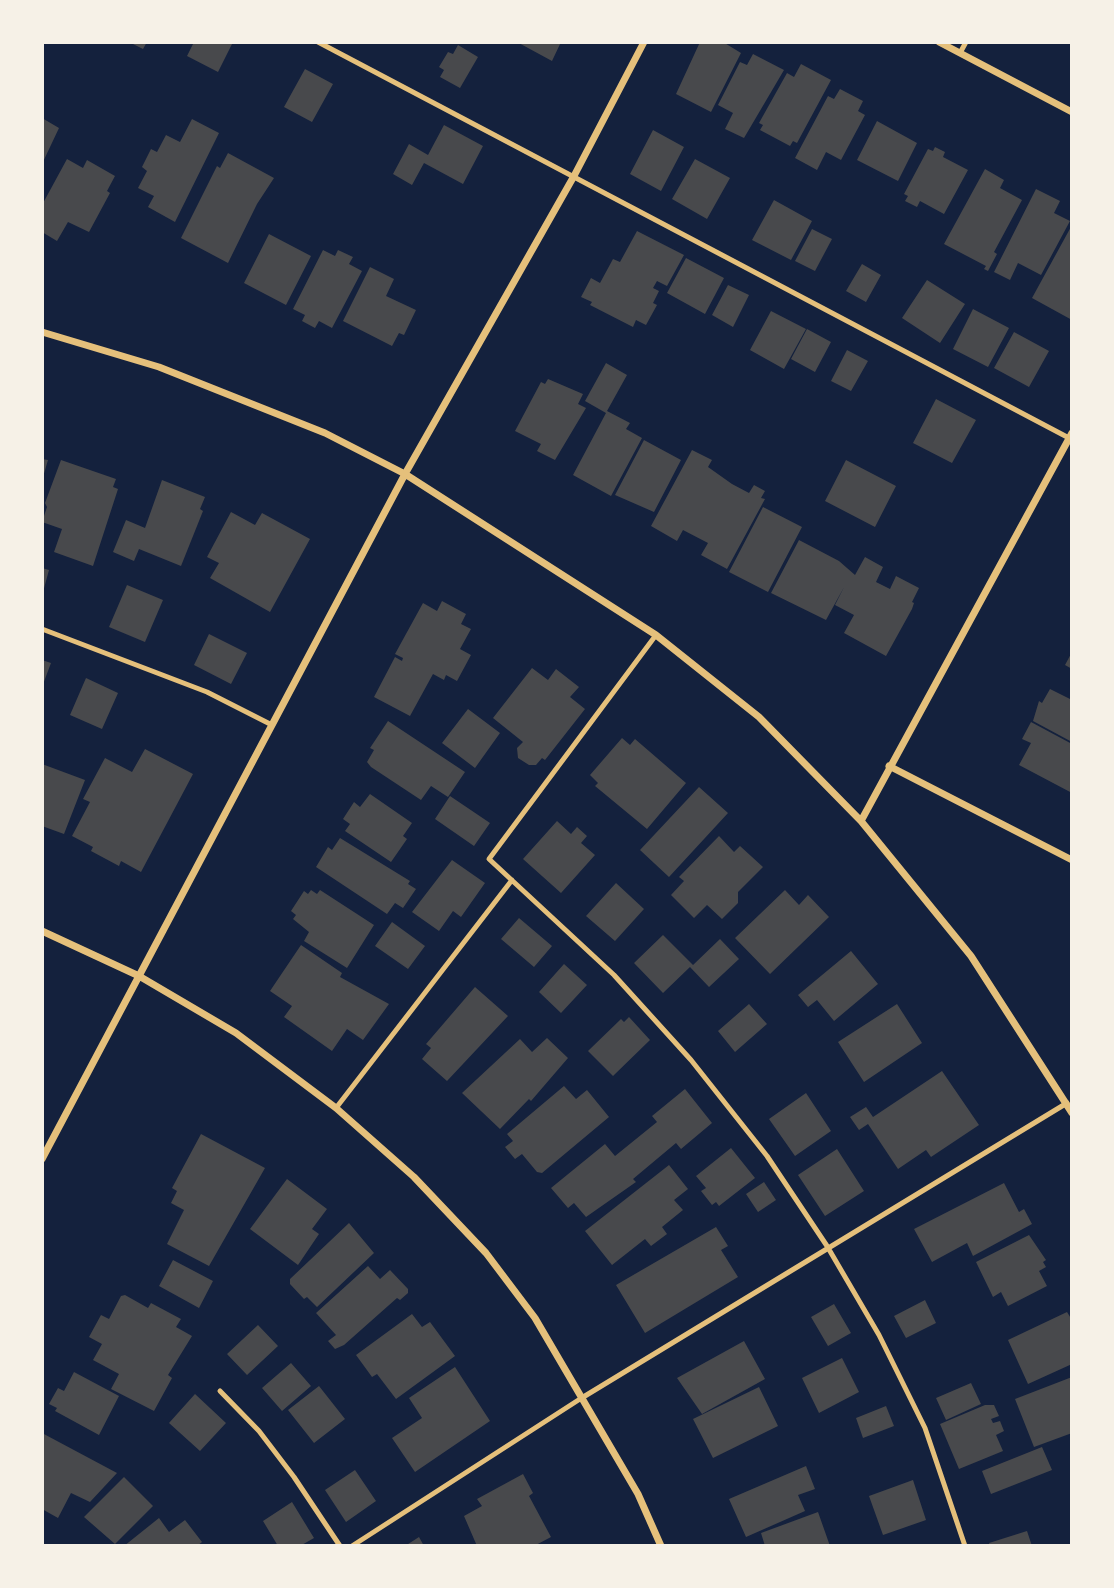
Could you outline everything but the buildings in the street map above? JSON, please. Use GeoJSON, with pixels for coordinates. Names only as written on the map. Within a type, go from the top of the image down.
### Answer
{"type":"FeatureCollection","features":[{"type":"Feature","properties":{"kind":"street"},"geometry":{"type":"LineString","coordinates":[[42,1159],[405,474],[574,176],[644,42]]}},
{"type":"Feature","properties":{"kind":"street"},"geometry":{"type":"LineString","coordinates":[[939,42],[1072,112]]}},
{"type":"Feature","properties":{"kind":"street"},"geometry":{"type":"LineString","coordinates":[[42,332],[159,368],[325,433],[405,474],[656,635],[758,717],[861,821],[971,956],[1072,1113]]}},
{"type":"Feature","properties":{"kind":"street"},"geometry":{"type":"LineString","coordinates":[[861,821],[1071,436]]}},
{"type":"Feature","properties":{"kind":"street"},"geometry":{"type":"LineString","coordinates":[[889,766],[1072,860]]}},
{"type":"Feature","properties":{"kind":"street"},"geometry":{"type":"LineString","coordinates":[[42,932],[139,976],[236,1033],[336,1108],[414,1177],[485,1253],[535,1318],[638,1494],[661,1546]]}},
{"type":"Feature","properties":{"kind":"lane"},"geometry":{"type":"LineString","coordinates":[[318,42],[1071,436]]}},
{"type":"Feature","properties":{"kind":"lane"},"geometry":{"type":"LineString","coordinates":[[960,53],[966,42]]}},
{"type":"Feature","properties":{"kind":"lane"},"geometry":{"type":"LineString","coordinates":[[42,629],[207,692],[272,725]]}},
{"type":"Feature","properties":{"kind":"lane"},"geometry":{"type":"LineString","coordinates":[[656,635],[489,859],[614,975],[691,1060],[767,1156],[827,1246],[879,1335],[925,1428],[965,1546]]}},
{"type":"Feature","properties":{"kind":"lane"},"geometry":{"type":"LineString","coordinates":[[336,1108],[512,880]]}},
{"type":"Feature","properties":{"kind":"lane"},"geometry":{"type":"LineString","coordinates":[[352,1546],[580,1399],[827,1246],[1067,1103]]}},
{"type":"Feature","properties":{"kind":"lane"},"geometry":{"type":"LineString","coordinates":[[220,1391],[266,1440],[340,1546]]}}]}
